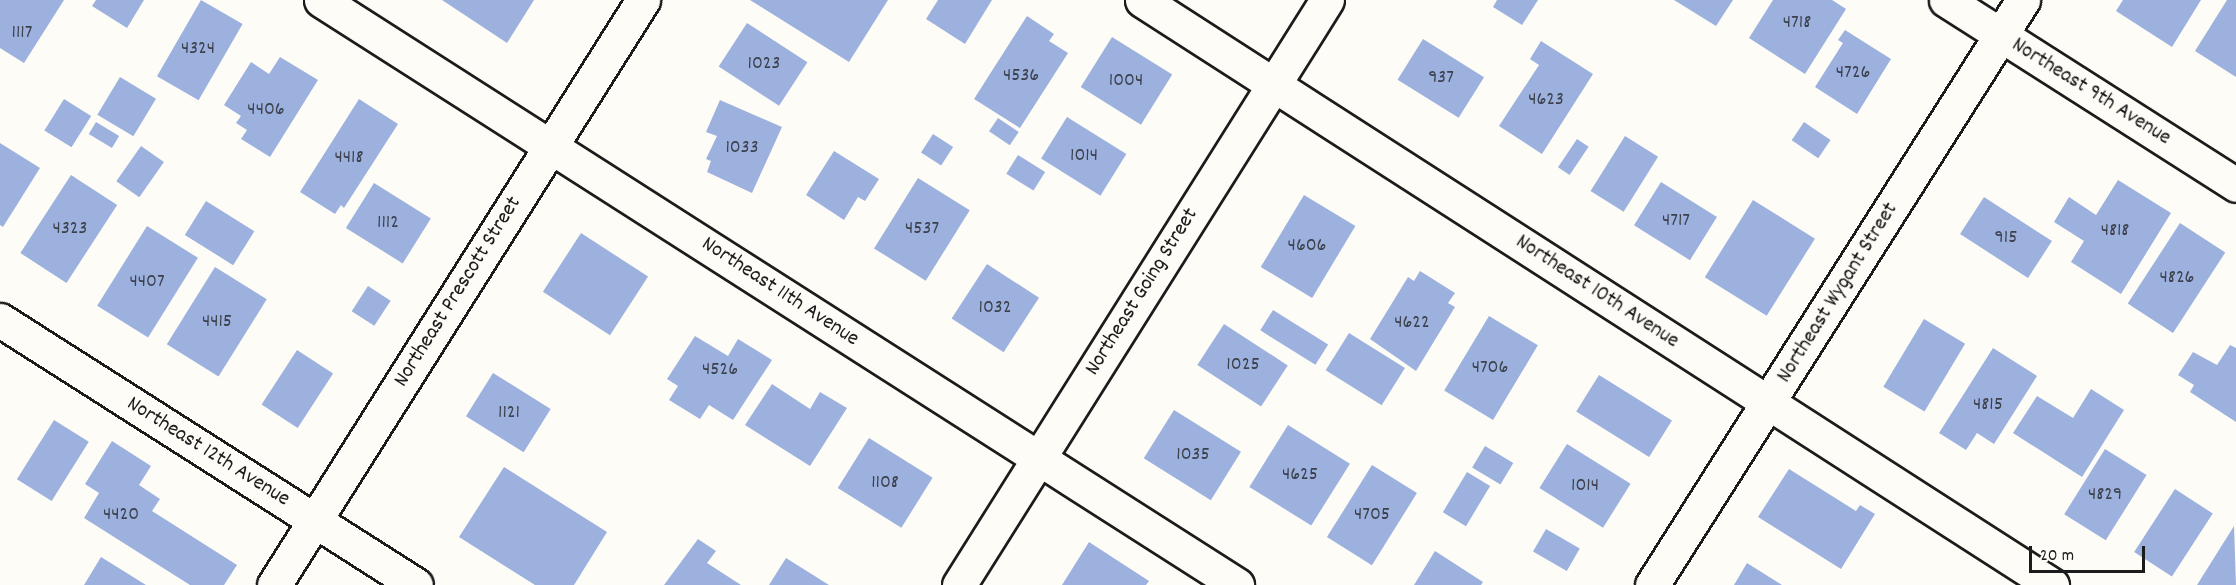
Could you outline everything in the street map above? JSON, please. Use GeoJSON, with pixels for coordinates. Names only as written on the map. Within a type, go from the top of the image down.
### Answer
{"type":"FeatureCollection","features":[{"type":"Feature","properties":{"kind":"street","name":"Northeast 11th Avenue"},"geometry":{"type":"LineString","coordinates":[[321,0],[1238,585]]}},
{"type":"Feature","properties":{"kind":"street","name":"Northeast Prescott Street"},"geometry":{"type":"LineString","coordinates":[[274,585],[643,0]]}},
{"type":"Feature","properties":{"kind":"street","name":"Northeast 10th Avenue"},"geometry":{"type":"LineString","coordinates":[[1142,0],[2052,585]]}},
{"type":"Feature","properties":{"kind":"street","name":"Northeast Going Street"},"geometry":{"type":"LineString","coordinates":[[959,585],[1327,0]]}},
{"type":"Feature","properties":{"kind":"street","name":"Northeast 9th Avenue"},"geometry":{"type":"LineString","coordinates":[[1946,0],[2236,185]]}},
{"type":"Feature","properties":{"kind":"street","name":"Northeast Wygant Street"},"geometry":{"type":"LineString","coordinates":[[1652,585],[2023,0]]}},
{"type":"Feature","properties":{"kind":"street","name":"Northeast 12th Avenue"},"geometry":{"type":"LineString","coordinates":[[0,320],[416,585]]}},
{"type":"Feature","properties":{"kind":"building"},"geometry":{"type":"Polygon","coordinates":[[[0,0],[64,0],[24,63],[0,48],[0,0]]]}},
{"type":"Feature","properties":{"kind":"building"},"geometry":{"type":"Polygon","coordinates":[[[96,0],[144,0],[127,28],[92,6],[96,0]]]}},
{"type":"Feature","properties":{"kind":"building"},"geometry":{"type":"Polygon","coordinates":[[[201,0],[243,24],[199,100],[157,76],[201,0]]]}},
{"type":"Feature","properties":{"kind":"building"},"geometry":{"type":"Polygon","coordinates":[[[442,0],[534,0],[507,43],[442,0]]]}},
{"type":"Feature","properties":{"kind":"building"},"geometry":{"type":"Polygon","coordinates":[[[750,0],[888,0],[849,62],[750,0]]]}},
{"type":"Feature","properties":{"kind":"building"},"geometry":{"type":"Polygon","coordinates":[[[938,0],[992,0],[965,44],[926,19],[938,0]]]}},
{"type":"Feature","properties":{"kind":"building"},"geometry":{"type":"Polygon","coordinates":[[[1497,0],[1538,0],[1522,25],[1493,7],[1497,0]]]}},
{"type":"Feature","properties":{"kind":"building"},"geometry":{"type":"Polygon","coordinates":[[[1674,0],[1733,0],[1716,26],[1674,0]]]}},
{"type":"Feature","properties":{"kind":"building"},"geometry":{"type":"Polygon","coordinates":[[[1773,0],[1832,0],[1846,9],[1805,74],[1749,38],[1773,0]]]}},
{"type":"Feature","properties":{"kind":"building"},"geometry":{"type":"Polygon","coordinates":[[[2123,0],[2201,0],[2172,47],[2116,11],[2123,0]]]}},
{"type":"Feature","properties":{"kind":"building"},"geometry":{"type":"Polygon","coordinates":[[[2227,0],[2236,0],[2236,77],[2195,51],[2227,0]]]}},
{"type":"Feature","properties":{"kind":"building"},"geometry":{"type":"Polygon","coordinates":[[[1027,16],[1054,34],[1049,41],[1068,53],[1020,128],[974,99],[1027,16]]]}},
{"type":"Feature","properties":{"kind":"building"},"geometry":{"type":"Polygon","coordinates":[[[747,23],[807,62],[779,106],[719,67],[747,23]]]}},
{"type":"Feature","properties":{"kind":"building"},"geometry":{"type":"Polygon","coordinates":[[[1845,30],[1891,59],[1857,114],[1815,87],[1843,43],[1838,40],[1845,30]]]}},
{"type":"Feature","properties":{"kind":"building"},"geometry":{"type":"Polygon","coordinates":[[[1112,37],[1172,75],[1141,125],[1081,87],[1112,37]]]}},
{"type":"Feature","properties":{"kind":"building"},"geometry":{"type":"Polygon","coordinates":[[[1423,39],[1484,77],[1459,118],[1398,80],[1423,39]]]}},
{"type":"Feature","properties":{"kind":"building"},"geometry":{"type":"Polygon","coordinates":[[[1541,41],[1593,74],[1542,154],[1499,126],[1539,65],[1530,59],[1541,41]]]}},
{"type":"Feature","properties":{"kind":"building"},"geometry":{"type":"Polygon","coordinates":[[[280,57],[318,80],[270,157],[241,139],[247,130],[236,123],[241,116],[224,105],[251,62],[269,74],[280,57]]]}},
{"type":"Feature","properties":{"kind":"building"},"geometry":{"type":"Polygon","coordinates":[[[120,77],[156,99],[133,136],[97,115],[120,77]]]}},
{"type":"Feature","properties":{"kind":"building"},"geometry":{"type":"Polygon","coordinates":[[[64,99],[91,116],[72,147],[44,130],[64,99]]]}},
{"type":"Feature","properties":{"kind":"building"},"geometry":{"type":"Polygon","coordinates":[[[359,99],[398,124],[344,208],[341,205],[335,214],[300,192],[359,99]]]}},
{"type":"Feature","properties":{"kind":"building"},"geometry":{"type":"Polygon","coordinates":[[[720,100],[782,127],[752,193],[707,172],[711,161],[706,159],[717,136],[706,132],[720,100]]]}},
{"type":"Feature","properties":{"kind":"building"},"geometry":{"type":"Polygon","coordinates":[[[1067,117],[1126,154],[1100,196],[1041,159],[1067,117]]]}},
{"type":"Feature","properties":{"kind":"building"},"geometry":{"type":"Polygon","coordinates":[[[998,118],[1019,132],[1010,145],[989,131],[998,118]]]}},
{"type":"Feature","properties":{"kind":"building"},"geometry":{"type":"Polygon","coordinates":[[[96,122],[119,136],[112,148],[89,134],[96,122]]]}},
{"type":"Feature","properties":{"kind":"building"},"geometry":{"type":"Polygon","coordinates":[[[1804,122],[1831,140],[1818,158],[1792,140],[1804,122]]]}},
{"type":"Feature","properties":{"kind":"building"},"geometry":{"type":"Polygon","coordinates":[[[933,134],[953,147],[941,166],[921,152],[933,134]]]}},
{"type":"Feature","properties":{"kind":"building"},"geometry":{"type":"Polygon","coordinates":[[[1625,136],[1658,157],[1624,212],[1591,191],[1625,136]]]}},
{"type":"Feature","properties":{"kind":"building"},"geometry":{"type":"Polygon","coordinates":[[[1577,139],[1589,147],[1570,175],[1558,167],[1577,139]]]}},
{"type":"Feature","properties":{"kind":"building"},"geometry":{"type":"Polygon","coordinates":[[[0,143],[40,168],[3,227],[0,225],[0,143]]]}},
{"type":"Feature","properties":{"kind":"building"},"geometry":{"type":"Polygon","coordinates":[[[141,146],[164,162],[139,197],[116,181],[141,146]]]}},
{"type":"Feature","properties":{"kind":"building"},"geometry":{"type":"Polygon","coordinates":[[[834,151],[879,179],[865,201],[858,197],[844,220],[806,195],[834,151]]]}},
{"type":"Feature","properties":{"kind":"building"},"geometry":{"type":"Polygon","coordinates":[[[1018,155],[1045,172],[1033,191],[1006,174],[1018,155]]]}},
{"type":"Feature","properties":{"kind":"building"},"geometry":{"type":"Polygon","coordinates":[[[71,175],[117,205],[66,283],[20,253],[71,175]]]}},
{"type":"Feature","properties":{"kind":"building"},"geometry":{"type":"Polygon","coordinates":[[[918,178],[970,210],[926,281],[874,248],[918,178]]]}},
{"type":"Feature","properties":{"kind":"building"},"geometry":{"type":"Polygon","coordinates":[[[2118,180],[2171,213],[2121,294],[2071,262],[2084,241],[2054,222],[2069,197],[2096,215],[2118,180]]]}},
{"type":"Feature","properties":{"kind":"building"},"geometry":{"type":"Polygon","coordinates":[[[1661,182],[1717,217],[1690,260],[1634,225],[1661,182]]]}},
{"type":"Feature","properties":{"kind":"building"},"geometry":{"type":"Polygon","coordinates":[[[374,183],[431,219],[403,263],[346,228],[374,183]]]}},
{"type":"Feature","properties":{"kind":"building"},"geometry":{"type":"Polygon","coordinates":[[[1304,195],[1355,226],[1312,298],[1261,267],[1304,195]]]}},
{"type":"Feature","properties":{"kind":"building"},"geometry":{"type":"Polygon","coordinates":[[[1984,197],[2052,241],[2028,278],[1960,234],[1984,197]]]}},
{"type":"Feature","properties":{"kind":"building"},"geometry":{"type":"Polygon","coordinates":[[[1753,200],[1815,239],[1767,316],[1705,277],[1753,200]]]}},
{"type":"Feature","properties":{"kind":"building"},"geometry":{"type":"Polygon","coordinates":[[[206,201],[254,231],[233,265],[185,235],[206,201]]]}},
{"type":"Feature","properties":{"kind":"building"},"geometry":{"type":"Polygon","coordinates":[[[2180,223],[2225,252],[2173,333],[2128,304],[2180,223]]]}},
{"type":"Feature","properties":{"kind":"building"},"geometry":{"type":"Polygon","coordinates":[[[147,226],[198,258],[148,338],[97,306],[147,226]]]}},
{"type":"Feature","properties":{"kind":"building"},"geometry":{"type":"Polygon","coordinates":[[[581,233],[648,277],[610,335],[543,292],[581,233]]]}},
{"type":"Feature","properties":{"kind":"building"},"geometry":{"type":"Polygon","coordinates":[[[987,264],[1039,298],[1004,352],[952,319],[987,264]]]}},
{"type":"Feature","properties":{"kind":"building"},"geometry":{"type":"Polygon","coordinates":[[[215,267],[267,299],[219,376],[167,344],[215,267]]]}},
{"type":"Feature","properties":{"kind":"building"},"geometry":{"type":"Polygon","coordinates":[[[1420,271],[1455,293],[1448,303],[1455,307],[1416,371],[1370,339],[1408,277],[1414,281],[1420,271]]]}},
{"type":"Feature","properties":{"kind":"building"},"geometry":{"type":"Polygon","coordinates":[[[368,286],[391,301],[374,326],[352,311],[368,286]]]}},
{"type":"Feature","properties":{"kind":"building"},"geometry":{"type":"Polygon","coordinates":[[[1273,310],[1328,344],[1315,365],[1260,330],[1273,310]]]}},
{"type":"Feature","properties":{"kind":"building"},"geometry":{"type":"Polygon","coordinates":[[[1489,316],[1538,345],[1493,420],[1444,391],[1489,316]]]}},
{"type":"Feature","properties":{"kind":"building"},"geometry":{"type":"Polygon","coordinates":[[[1924,319],[1965,344],[1924,411],[1883,387],[1924,319]]]}},
{"type":"Feature","properties":{"kind":"building"},"geometry":{"type":"Polygon","coordinates":[[[1224,324],[1288,365],[1261,406],[1197,365],[1224,324]]]}},
{"type":"Feature","properties":{"kind":"building"},"geometry":{"type":"Polygon","coordinates":[[[1349,333],[1405,368],[1382,405],[1326,370],[1349,333]]]}},
{"type":"Feature","properties":{"kind":"building"},"geometry":{"type":"Polygon","coordinates":[[[695,336],[728,356],[738,339],[772,360],[733,420],[709,405],[700,419],[669,400],[678,386],[667,379],[695,336]]]}},
{"type":"Feature","properties":{"kind":"building"},"geometry":{"type":"Polygon","coordinates":[[[2230,345],[2236,348],[2236,422],[2190,392],[2194,385],[2178,375],[2193,352],[2217,365],[2230,345]]]}},
{"type":"Feature","properties":{"kind":"building"},"geometry":{"type":"Polygon","coordinates":[[[1993,348],[2037,376],[1994,444],[1977,433],[1966,450],[1939,433],[1993,348]]]}},
{"type":"Feature","properties":{"kind":"building"},"geometry":{"type":"Polygon","coordinates":[[[297,350],[333,373],[298,428],[262,405],[297,350]]]}},
{"type":"Feature","properties":{"kind":"building"},"geometry":{"type":"Polygon","coordinates":[[[493,373],[551,409],[524,452],[466,416],[493,373]]]}},
{"type":"Feature","properties":{"kind":"building"},"geometry":{"type":"Polygon","coordinates":[[[1599,375],[1672,421],[1649,457],[1576,411],[1599,375]]]}},
{"type":"Feature","properties":{"kind":"building"},"geometry":{"type":"Polygon","coordinates":[[[772,384],[810,409],[820,392],[847,408],[810,466],[745,425],[772,384]]]}},
{"type":"Feature","properties":{"kind":"building"},"geometry":{"type":"Polygon","coordinates":[[[2091,389],[2124,410],[2082,477],[2013,433],[2037,396],[2073,418],[2091,389]]]}},
{"type":"Feature","properties":{"kind":"building"},"geometry":{"type":"Polygon","coordinates":[[[1174,410],[1241,452],[1211,500],[1144,458],[1174,410]]]}},
{"type":"Feature","properties":{"kind":"building"},"geometry":{"type":"Polygon","coordinates":[[[54,420],[89,442],[52,501],[17,479],[54,420]]]}},
{"type":"Feature","properties":{"kind":"building"},"geometry":{"type":"Polygon","coordinates":[[[1288,425],[1350,464],[1311,526],[1249,487],[1288,425]]]}},
{"type":"Feature","properties":{"kind":"building"},"geometry":{"type":"Polygon","coordinates":[[[869,438],[933,478],[901,528],[838,488],[869,438]]]}},
{"type":"Feature","properties":{"kind":"building"},"geometry":{"type":"Polygon","coordinates":[[[112,441],[151,466],[139,485],[160,499],[152,511],[237,565],[224,585],[190,585],[84,518],[99,493],[85,484],[112,441]]]}},
{"type":"Feature","properties":{"kind":"building"},"geometry":{"type":"Polygon","coordinates":[[[1567,444],[1631,484],[1603,528],[1539,488],[1567,444]]]}},
{"type":"Feature","properties":{"kind":"building"},"geometry":{"type":"Polygon","coordinates":[[[1485,446],[1513,463],[1500,484],[1472,467],[1485,446]]]}},
{"type":"Feature","properties":{"kind":"building"},"geometry":{"type":"Polygon","coordinates":[[[2105,449],[2147,475],[2106,540],[2064,514],[2105,449]]]}},
{"type":"Feature","properties":{"kind":"building"},"geometry":{"type":"Polygon","coordinates":[[[1372,465],[1417,493],[1372,565],[1327,537],[1372,465]]]}},
{"type":"Feature","properties":{"kind":"building"},"geometry":{"type":"Polygon","coordinates":[[[504,467],[607,532],[574,585],[535,585],[459,537],[504,467]]]}},
{"type":"Feature","properties":{"kind":"building"},"geometry":{"type":"Polygon","coordinates":[[[1789,469],[1856,511],[1860,505],[1875,514],[1841,569],[1758,517],[1789,469]]]}},
{"type":"Feature","properties":{"kind":"building"},"geometry":{"type":"Polygon","coordinates":[[[1467,472],[1490,486],[1466,526],[1443,512],[1467,472]]]}},
{"type":"Feature","properties":{"kind":"building"},"geometry":{"type":"Polygon","coordinates":[[[2175,489],[2213,514],[2172,576],[2134,552],[2175,489]]]}},
{"type":"Feature","properties":{"kind":"building"},"geometry":{"type":"Polygon","coordinates":[[[2234,526],[2236,585],[2197,585],[2234,526]]]}},
{"type":"Feature","properties":{"kind":"building"},"geometry":{"type":"Polygon","coordinates":[[[1546,529],[1580,548],[1567,571],[1533,552],[1546,529]]]}},
{"type":"Feature","properties":{"kind":"building"},"geometry":{"type":"Polygon","coordinates":[[[698,539],[716,551],[707,563],[741,585],[664,585],[698,539]]]}},
{"type":"Feature","properties":{"kind":"building"},"geometry":{"type":"Polygon","coordinates":[[[1089,542],[1149,581],[1146,585],[1062,585],[1089,542]]]}},
{"type":"Feature","properties":{"kind":"building"},"geometry":{"type":"Polygon","coordinates":[[[1435,551],[1483,582],[1481,585],[1414,585],[1435,551]]]}},
{"type":"Feature","properties":{"kind":"building"},"geometry":{"type":"Polygon","coordinates":[[[101,557],[146,585],[84,585],[101,557]]]}},
{"type":"Feature","properties":{"kind":"building"},"geometry":{"type":"Polygon","coordinates":[[[786,558],[829,585],[769,585],[786,558]]]}},
{"type":"Feature","properties":{"kind":"building"},"geometry":{"type":"Polygon","coordinates":[[[1747,563],[1782,585],[1734,585],[1747,563]]]}}]}
